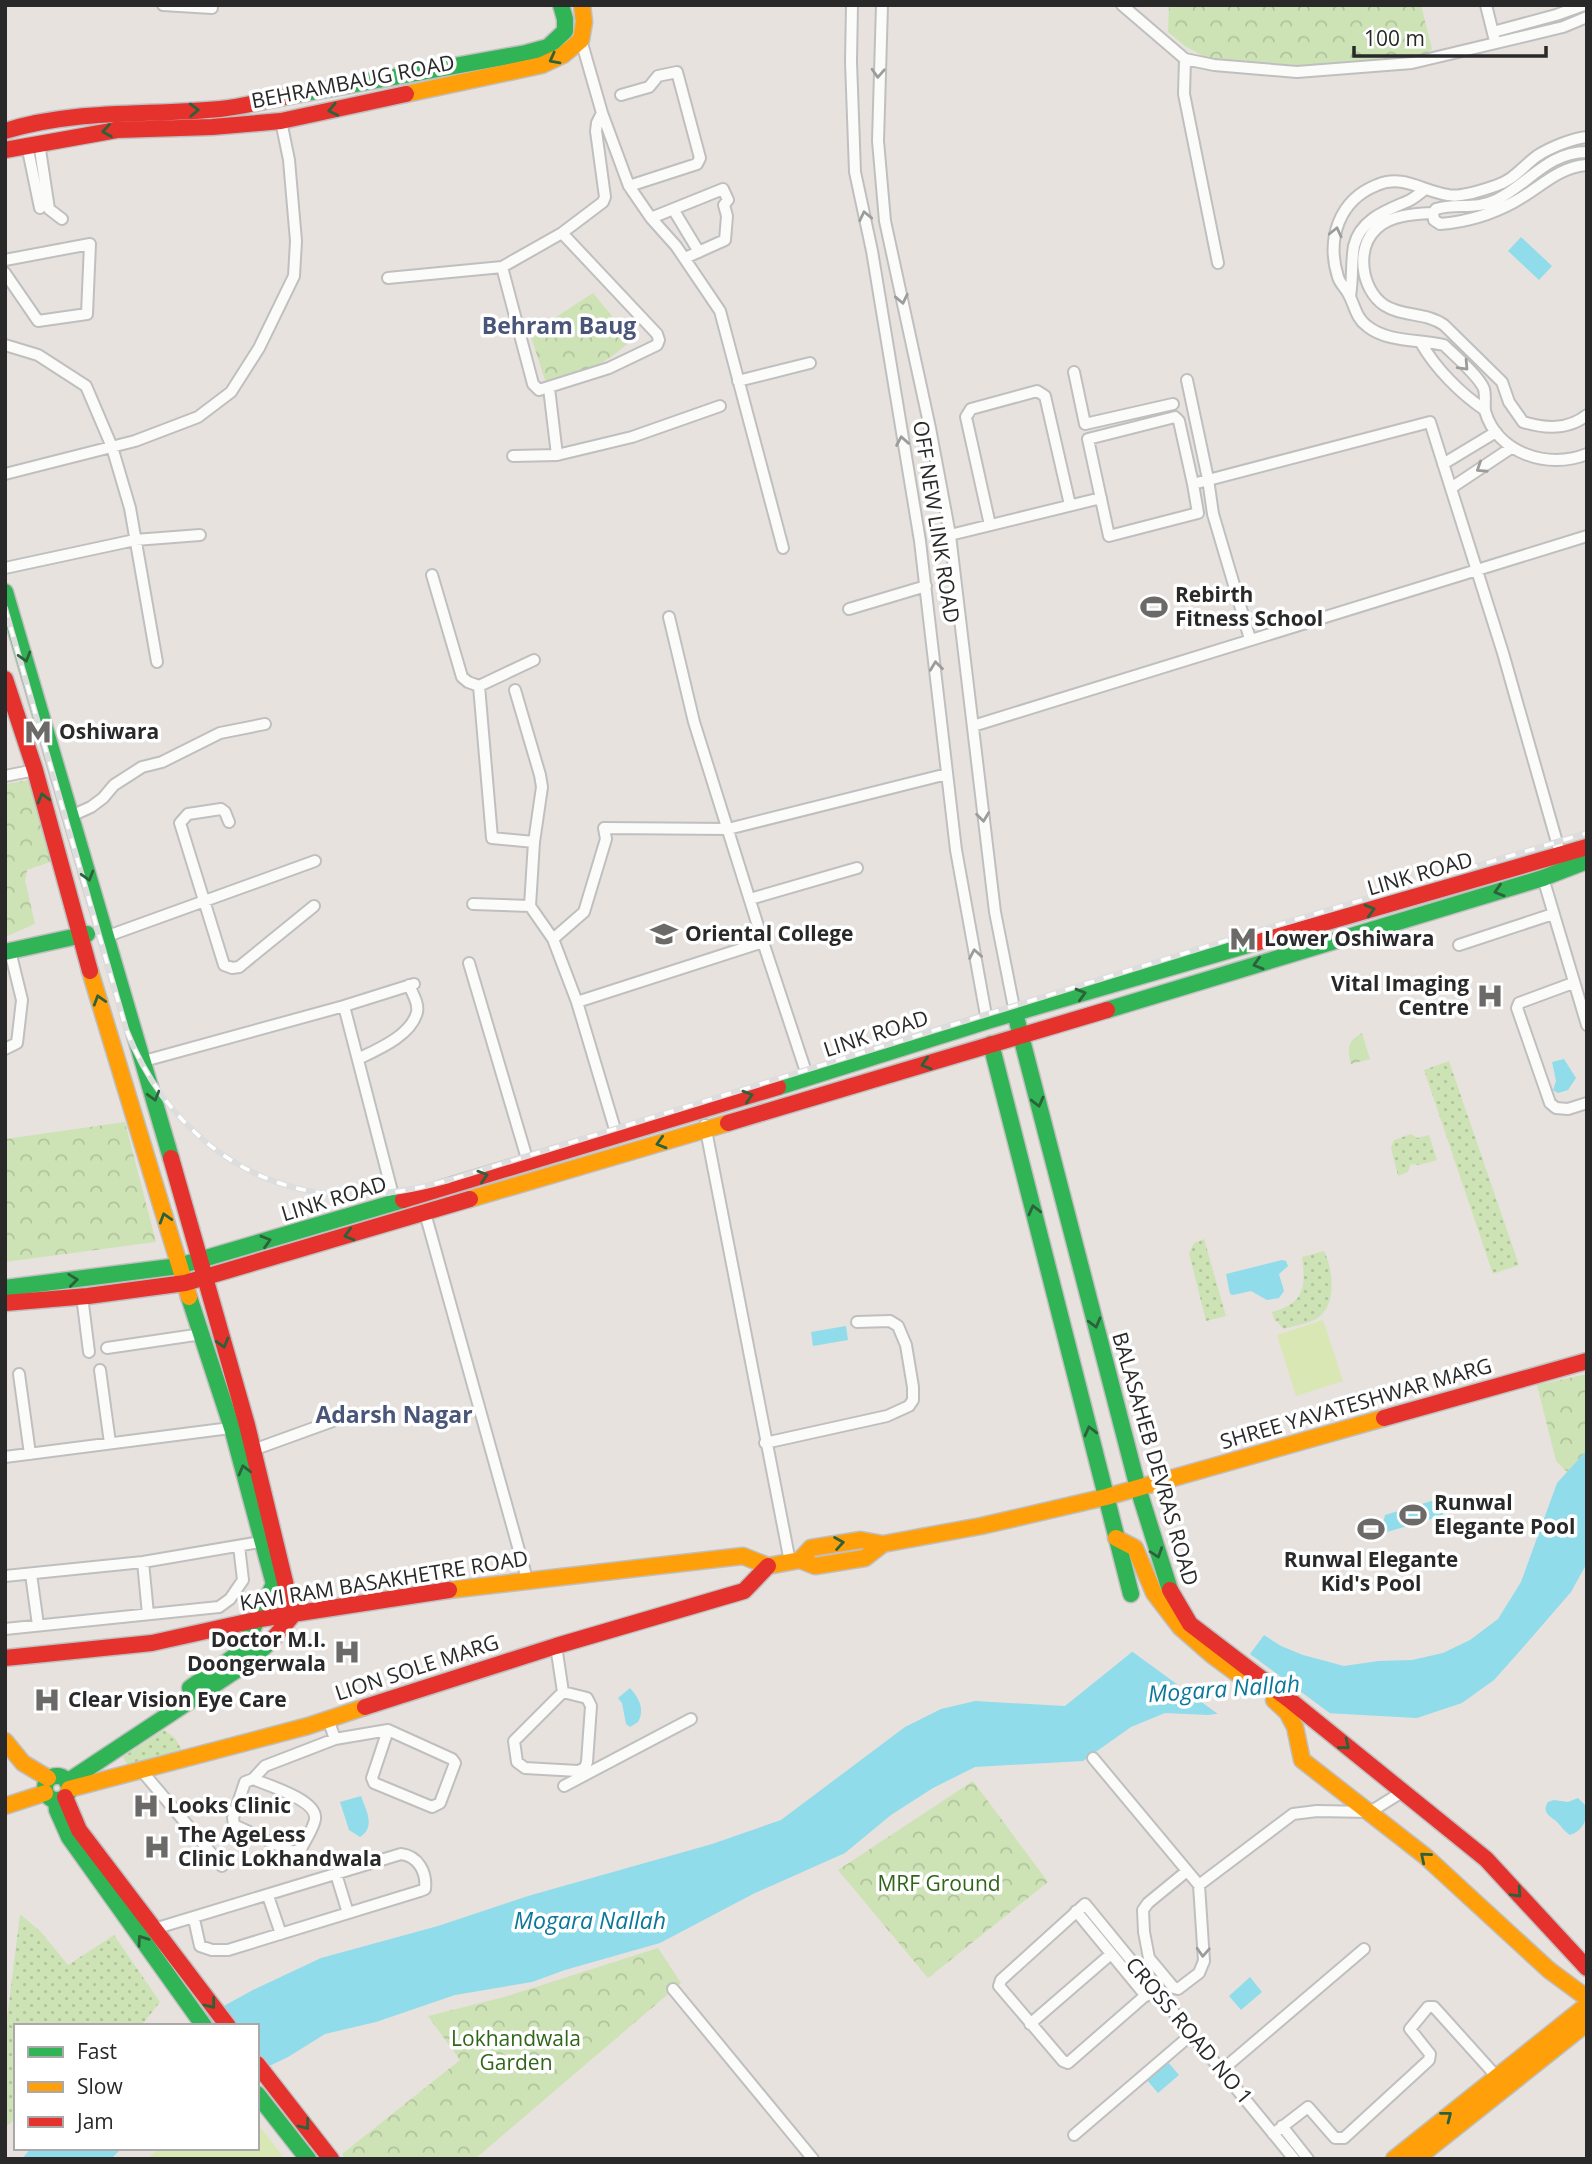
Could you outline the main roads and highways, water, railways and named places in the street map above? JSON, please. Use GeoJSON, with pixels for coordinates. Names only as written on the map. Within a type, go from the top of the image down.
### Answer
{"type":"FeatureCollection","features":[{"type":"Feature","properties":{"kind":"main road","name":"BEHRAMBAUG ROAD"},"geometry":{"type":"LineString","coordinates":[[5,131],[24,125],[115,113],[229,108],[526,53],[548,47],[565,31],[561,5]]}},
{"type":"Feature","properties":{"kind":"main road","name":"BEHRAMBAUG ROAD"},"geometry":{"type":"LineString","coordinates":[[5,150],[117,130],[212,127],[281,121],[542,65],[563,55],[581,40],[584,22],[582,5]]}},
{"type":"Feature","properties":{"kind":"main road"},"geometry":{"type":"LineString","coordinates":[[5,592],[205,1277],[269,1541],[293,1615],[276,1637],[247,1663],[59,1788],[5,1806]]}},
{"type":"Feature","properties":{"kind":"main road"},"geometry":{"type":"LineString","coordinates":[[6,684],[36,770],[79,935],[179,1266],[202,1334],[240,1426],[253,1450],[269,1541],[274,1584],[260,1619],[242,1651],[59,1788],[57,1810],[69,1837],[202,2024]]}},
{"type":"Feature","properties":{"kind":"main road","name":"LINK ROAD"},"geometry":{"type":"LineString","coordinates":[[5,1303],[185,1283],[1021,1036],[1543,878],[1587,846]]}},
{"type":"Feature","properties":{"kind":"main road","name":"LINK ROAD"},"geometry":{"type":"LineString","coordinates":[[5,1288],[200,1261],[808,1078],[987,1021],[1563,862],[1587,861]]}},
{"type":"Feature","properties":{"kind":"main road"},"geometry":{"type":"LineString","coordinates":[[7,952],[79,935],[104,933]]}},
{"type":"Feature","properties":{"kind":"main road","name":"BALASAHEB DEVRAS ROAD"},"geometry":{"type":"LineString","coordinates":[[1016,1013],[1138,1488],[1171,1594],[1190,1624],[1486,1859],[1587,1968]]}},
{"type":"Feature","properties":{"kind":"main road","name":"OFF NEW LINK ROAD"},"geometry":{"type":"LineString","coordinates":[[987,1021],[991,1044]]}},
{"type":"Feature","properties":{"kind":"main road"},"geometry":{"type":"LineString","coordinates":[[991,1044],[1131,1594]]}},
{"type":"Feature","properties":{"kind":"main road"},"geometry":{"type":"LineString","coordinates":[[377,1208],[382,1226]]}},
{"type":"Feature","properties":{"kind":"main road","name":"SHREE YAVATESHWAR MARG"},"geometry":{"type":"LineString","coordinates":[[768,1566],[795,1561],[815,1566],[865,1558],[883,1544],[981,1526],[1106,1497],[1587,1361]]}},
{"type":"Feature","properties":{"kind":"main road"},"geometry":{"type":"LineString","coordinates":[[1116,1538],[1135,1548],[1149,1585],[1162,1608],[1195,1643],[1288,1704],[1297,1729],[1302,1760],[1425,1856],[1549,1970],[1587,1998]]}},
{"type":"Feature","properties":{"kind":"main road","name":"KAVI RAM BASAKHETRE ROAD"},"geometry":{"type":"LineString","coordinates":[[5,1658],[152,1643],[260,1619],[527,1579],[743,1556],[768,1566]]}},
{"type":"Feature","properties":{"kind":"main road","name":"LION SOLE MARG"},"geometry":{"type":"LineString","coordinates":[[59,1788],[141,1770],[328,1719],[555,1646],[744,1591],[768,1566]]}},
{"type":"Feature","properties":{"kind":"main road"},"geometry":{"type":"LineString","coordinates":[[5,1741],[23,1763],[59,1788],[79,1830],[226,2024]]}},
{"type":"Feature","properties":{"kind":"main road"},"geometry":{"type":"LineString","coordinates":[[1416,2159],[1548,2045],[1587,2005]]}},
{"type":"Feature","properties":{"kind":"main road"},"geometry":{"type":"LineString","coordinates":[[1394,2159],[1497,2077],[1587,2023]]}},
{"type":"Feature","properties":{"kind":"main road"},"geometry":{"type":"LineString","coordinates":[[259,2067],[331,2159]]}},
{"type":"Feature","properties":{"kind":"main road"},"geometry":{"type":"LineString","coordinates":[[260,2097],[308,2159]]}},
{"type":"Feature","properties":{"kind":"water"},"geometry":{"type":"Polygon","coordinates":[[[1521,237],[1552,266],[1539,280],[1508,251],[1521,237]]]}},
{"type":"Feature","properties":{"kind":"water"},"geometry":{"type":"Polygon","coordinates":[[[1564,1059],[1576,1078],[1568,1090],[1558,1093],[1553,1090],[1556,1081],[1552,1062],[1564,1059]]]}},
{"type":"Feature","properties":{"kind":"water"},"geometry":{"type":"Polygon","coordinates":[[[1286,1261],[1288,1266],[1279,1274],[1284,1291],[1279,1298],[1267,1300],[1251,1291],[1230,1294],[1226,1274],[1286,1261]]]}},
{"type":"Feature","properties":{"kind":"water"},"geometry":{"type":"Polygon","coordinates":[[[846,1326],[848,1340],[813,1346],[811,1332],[846,1326]]]}},
{"type":"Feature","properties":{"kind":"water","name":"Mogara Nallah"},"geometry":{"type":"Polygon","coordinates":[[[1587,1450],[1587,1563],[1571,1592],[1494,1680],[1462,1703],[1417,1718],[1253,1709],[1208,1715],[1165,1713],[1131,1727],[1083,1761],[975,1767],[933,1788],[891,1815],[845,1853],[753,1894],[660,1943],[532,1982],[455,1995],[376,2022],[325,2034],[259,2071],[259,2024],[191,2024],[253,1990],[321,1958],[712,1844],[781,1820],[905,1727],[941,1709],[975,1701],[1065,1706],[1132,1652],[1154,1645],[1252,1650],[1264,1635],[1303,1655],[1344,1666],[1412,1660],[1443,1653],[1470,1640],[1498,1619],[1521,1582],[1557,1483],[1587,1450]]]}},
{"type":"Feature","properties":{"kind":"water","name":"Runwal Elegante Pool"},"geometry":{"type":"Polygon","coordinates":[[[1438,1499],[1447,1509],[1441,1516],[1387,1532],[1382,1528],[1385,1515],[1438,1499]]]}},
{"type":"Feature","properties":{"kind":"water"},"geometry":{"type":"Polygon","coordinates":[[[630,1688],[638,1700],[641,1713],[638,1722],[630,1727],[626,1724],[622,1703],[618,1698],[630,1688]]]}},
{"type":"Feature","properties":{"kind":"water"},"geometry":{"type":"Polygon","coordinates":[[[361,1796],[369,1823],[360,1837],[349,1830],[340,1802],[361,1796]]]}},
{"type":"Feature","properties":{"kind":"water"},"geometry":{"type":"Polygon","coordinates":[[[1578,1798],[1587,1807],[1586,1816],[1581,1828],[1570,1835],[1548,1815],[1546,1808],[1548,1802],[1554,1800],[1568,1802],[1578,1798]]]}},
{"type":"Feature","properties":{"kind":"water"},"geometry":{"type":"Polygon","coordinates":[[[1250,1977],[1262,1992],[1241,2010],[1229,1996],[1250,1977]]]}},
{"type":"Feature","properties":{"kind":"water"},"geometry":{"type":"Polygon","coordinates":[[[1167,2061],[1179,2075],[1158,2093],[1146,2079],[1167,2061]]]}},
{"type":"Feature","properties":{"kind":"water"},"geometry":{"type":"Polygon","coordinates":[[[29,2150],[120,2150],[111,2159],[22,2159],[29,2150]]]}},
{"type":"Feature","properties":{"kind":"railway"},"geometry":{"type":"LineString","coordinates":[[5,608],[126,1029],[142,1063],[162,1095],[185,1123],[212,1147],[242,1167],[275,1182],[311,1191],[349,1195],[374,1194],[449,1180],[1237,937],[1587,833]]}},
{"type":"Feature","properties":{"kind":"place","name":"Rebirth Fitness School"},"geometry":{"type":"Point","coordinates":[1154,607]}},
{"type":"Feature","properties":{"kind":"place","name":"Oshiwara"},"geometry":{"type":"Point","coordinates":[38,732]}},
{"type":"Feature","properties":{"kind":"place","name":"Oriental College"},"geometry":{"type":"Point","coordinates":[664,934]}},
{"type":"Feature","properties":{"kind":"place","name":"Lower Oshiwara"},"geometry":{"type":"Point","coordinates":[1243,939]}},
{"type":"Feature","properties":{"kind":"place","name":"Vital Imaging Centre"},"geometry":{"type":"Point","coordinates":[1490,996]}},
{"type":"Feature","properties":{"kind":"place","name":"Runwal Elegante Pool"},"geometry":{"type":"Point","coordinates":[1413,1515]}},
{"type":"Feature","properties":{"kind":"place","name":"Runwal Elegante Kid's Pool"},"geometry":{"type":"Point","coordinates":[1371,1529]}},
{"type":"Feature","properties":{"kind":"place","name":"Doctor M.I. Doongerwala"},"geometry":{"type":"Point","coordinates":[347,1652]}},
{"type":"Feature","properties":{"kind":"place","name":"Clear Vision Eye Care"},"geometry":{"type":"Point","coordinates":[47,1700]}},
{"type":"Feature","properties":{"kind":"place","name":"Looks Clinic"},"geometry":{"type":"Point","coordinates":[146,1806]}},
{"type":"Feature","properties":{"kind":"place","name":"The AgeLess Clinic Lokhandwala"},"geometry":{"type":"Point","coordinates":[157,1847]}},
{"type":"Feature","properties":{"kind":"district","name":"Behram Baug"},"geometry":{"type":"Point","coordinates":[559,326]}},
{"type":"Feature","properties":{"kind":"district","name":"Adarsh Nagar"},"geometry":{"type":"Point","coordinates":[394,1415]}},
{"type":"Feature","properties":{"kind":"park label","name":"MRF Ground"},"geometry":{"type":"Point","coordinates":[939,1884]}},
{"type":"Feature","properties":{"kind":"park label","name":"Lokhandwala Garden"},"geometry":{"type":"Point","coordinates":[516,2051]}}]}
